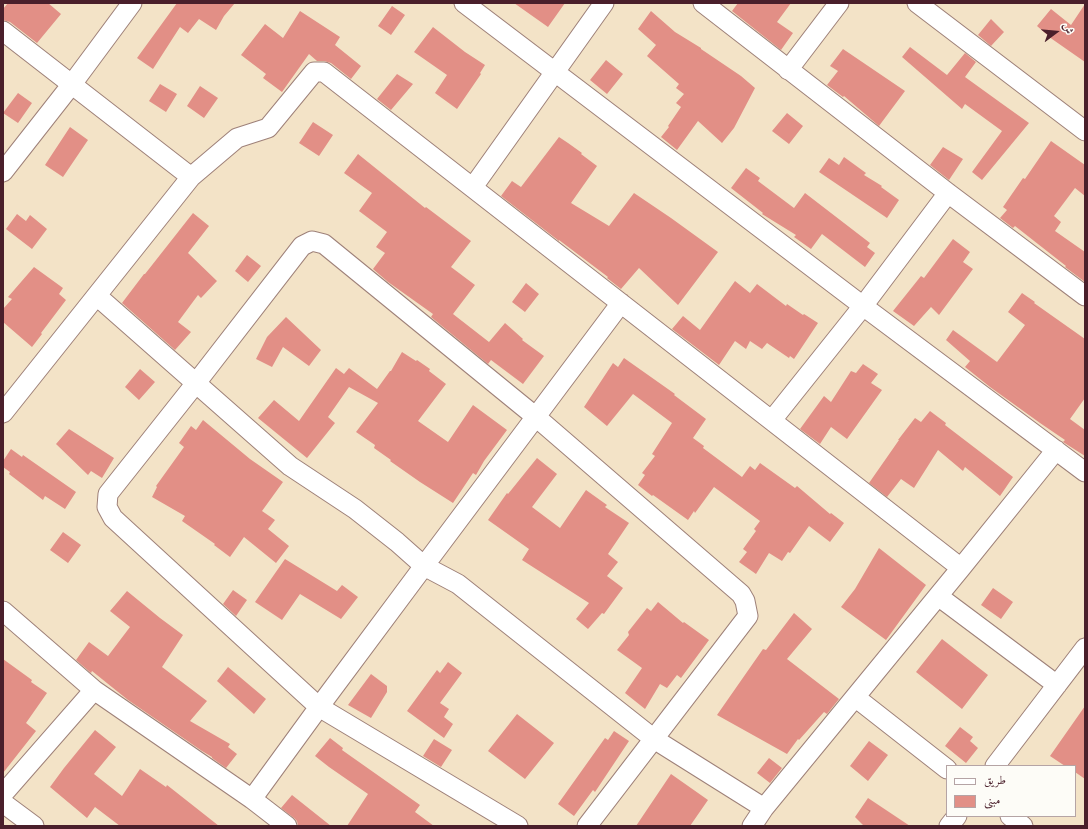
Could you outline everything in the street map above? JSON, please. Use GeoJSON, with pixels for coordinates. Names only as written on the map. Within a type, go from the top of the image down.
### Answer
{"type":"FeatureCollection","features":[{"type":"Feature","properties":{"kind":"street"},"geometry":{"type":"LineString","coordinates":[[3,172],[72,84],[132,3]]}},
{"type":"Feature","properties":{"kind":"street"},"geometry":{"type":"LineString","coordinates":[[464,3],[863,306],[1085,472]]}},
{"type":"Feature","properties":{"kind":"street"},"geometry":{"type":"LineString","coordinates":[[473,187],[604,3]]}},
{"type":"Feature","properties":{"kind":"street"},"geometry":{"type":"LineString","coordinates":[[703,3],[948,194],[1085,296]]}},
{"type":"Feature","properties":{"kind":"street"},"geometry":{"type":"LineString","coordinates":[[788,70],[839,3]]}},
{"type":"Feature","properties":{"kind":"street"},"geometry":{"type":"LineString","coordinates":[[917,3],[1085,131]]}},
{"type":"Feature","properties":{"kind":"street"},"geometry":{"type":"LineString","coordinates":[[3,31],[190,177]]}},
{"type":"Feature","properties":{"kind":"street"},"geometry":{"type":"LineString","coordinates":[[3,413],[190,177],[237,138],[268,128],[314,72],[324,72],[961,568]]}},
{"type":"Feature","properties":{"kind":"street"},"geometry":{"type":"LineString","coordinates":[[772,420],[863,306],[948,194]]}},
{"type":"Feature","properties":{"kind":"street"},"geometry":{"type":"LineString","coordinates":[[518,826],[319,707],[112,518],[107,507],[108,494],[302,246],[312,241],[324,244],[536,416],[741,594],[746,601],[748,616],[586,826]]}},
{"type":"Feature","properties":{"kind":"street"},"geometry":{"type":"LineString","coordinates":[[97,296],[290,466],[355,509],[397,542],[424,566],[458,584],[654,739],[764,808]]}},
{"type":"Feature","properties":{"kind":"street"},"geometry":{"type":"LineString","coordinates":[[252,799],[621,303]]}},
{"type":"Feature","properties":{"kind":"street"},"geometry":{"type":"LineString","coordinates":[[752,826],[764,808],[1056,450]]}},
{"type":"Feature","properties":{"kind":"street"},"geometry":{"type":"LineString","coordinates":[[938,596],[1056,685]]}},
{"type":"Feature","properties":{"kind":"street"},"geometry":{"type":"LineString","coordinates":[[3,611],[94,690],[252,799],[287,826]]}},
{"type":"Feature","properties":{"kind":"street"},"geometry":{"type":"LineString","coordinates":[[995,765],[1085,648]]}},
{"type":"Feature","properties":{"kind":"street"},"geometry":{"type":"LineString","coordinates":[[3,794],[94,690]]}},
{"type":"Feature","properties":{"kind":"street"},"geometry":{"type":"LineString","coordinates":[[855,697],[946,768]]}},
{"type":"Feature","properties":{"kind":"street"},"geometry":{"type":"LineString","coordinates":[[3,802],[34,826]]}},
{"type":"Feature","properties":{"kind":"street"},"geometry":{"type":"LineString","coordinates":[[949,826],[956,817]]}},
{"type":"Feature","properties":{"kind":"street"},"geometry":{"type":"LineString","coordinates":[[1011,817],[1023,826]]}},
{"type":"Feature","properties":{"kind":"building"},"geometry":{"type":"Polygon","coordinates":[[[8,3],[48,3],[61,14],[37,43],[10,22],[3,20],[3,9],[8,3]]]}},
{"type":"Feature","properties":{"kind":"building"},"geometry":{"type":"Polygon","coordinates":[[[177,3],[235,3],[224,16],[216,30],[199,19],[188,33],[180,27],[153,69],[137,58],[177,3]]]}},
{"type":"Feature","properties":{"kind":"building"},"geometry":{"type":"Polygon","coordinates":[[[514,3],[565,3],[548,27],[514,3]]]}},
{"type":"Feature","properties":{"kind":"building"},"geometry":{"type":"Polygon","coordinates":[[[738,3],[791,3],[777,22],[793,33],[781,50],[732,11],[738,3]]]}},
{"type":"Feature","properties":{"kind":"building"},"geometry":{"type":"Polygon","coordinates":[[[1085,4],[1085,62],[1052,39],[1037,26],[1051,9],[1071,25],[1085,4]]]}},
{"type":"Feature","properties":{"kind":"building"},"geometry":{"type":"Polygon","coordinates":[[[392,6],[405,15],[391,35],[378,26],[392,6]]]}},
{"type":"Feature","properties":{"kind":"building"},"geometry":{"type":"Polygon","coordinates":[[[300,11],[340,37],[335,45],[361,66],[351,79],[331,63],[317,61],[309,54],[282,92],[263,78],[266,74],[241,55],[265,24],[283,38],[300,11]]]}},
{"type":"Feature","properties":{"kind":"building"},"geometry":{"type":"Polygon","coordinates":[[[651,11],[675,32],[741,76],[755,88],[734,128],[722,143],[698,121],[677,150],[661,137],[681,107],[676,103],[684,94],[676,88],[679,84],[647,56],[656,45],[638,29],[651,11]]]}},
{"type":"Feature","properties":{"kind":"building"},"geometry":{"type":"Polygon","coordinates":[[[991,19],[1004,32],[991,46],[978,35],[991,19]]]}},
{"type":"Feature","properties":{"kind":"building"},"geometry":{"type":"Polygon","coordinates":[[[433,27],[465,52],[485,65],[480,73],[481,74],[457,109],[435,93],[447,75],[414,52],[433,27]]]}},
{"type":"Feature","properties":{"kind":"building"},"geometry":{"type":"Polygon","coordinates":[[[910,47],[947,75],[965,53],[976,62],[965,77],[1029,123],[982,180],[972,172],[1002,131],[965,104],[962,109],[902,57],[910,47]]]}},
{"type":"Feature","properties":{"kind":"building"},"geometry":{"type":"Polygon","coordinates":[[[843,49],[905,91],[879,126],[844,96],[843,97],[827,85],[838,71],[830,66],[843,49]]]}},
{"type":"Feature","properties":{"kind":"building"},"geometry":{"type":"Polygon","coordinates":[[[606,60],[623,74],[607,94],[590,80],[606,60]]]}},
{"type":"Feature","properties":{"kind":"building"},"geometry":{"type":"Polygon","coordinates":[[[397,74],[413,84],[391,110],[377,99],[397,74]]]}},
{"type":"Feature","properties":{"kind":"building"},"geometry":{"type":"Polygon","coordinates":[[[160,84],[177,94],[166,112],[149,101],[160,84]]]}},
{"type":"Feature","properties":{"kind":"building"},"geometry":{"type":"Polygon","coordinates":[[[200,86],[218,98],[204,118],[187,106],[200,86]]]}},
{"type":"Feature","properties":{"kind":"building"},"geometry":{"type":"Polygon","coordinates":[[[18,93],[32,103],[18,123],[3,113],[18,93]]]}},
{"type":"Feature","properties":{"kind":"building"},"geometry":{"type":"Polygon","coordinates":[[[787,113],[803,126],[789,144],[772,131],[787,113]]]}},
{"type":"Feature","properties":{"kind":"building"},"geometry":{"type":"Polygon","coordinates":[[[313,122],[333,135],[319,156],[299,143],[313,122]]]}},
{"type":"Feature","properties":{"kind":"building"},"geometry":{"type":"Polygon","coordinates":[[[70,127],[88,140],[63,177],[45,165],[70,127]]]}},
{"type":"Feature","properties":{"kind":"building"},"geometry":{"type":"Polygon","coordinates":[[[559,137],[582,153],[581,154],[597,166],[571,203],[609,226],[634,193],[718,252],[678,305],[639,268],[621,289],[607,278],[608,277],[501,196],[512,181],[521,187],[559,137]]]}},
{"type":"Feature","properties":{"kind":"building"},"geometry":{"type":"Polygon","coordinates":[[[1051,141],[1085,165],[1085,196],[1075,188],[1054,216],[1061,222],[1055,231],[1085,252],[1085,282],[1015,226],[1013,228],[1000,218],[1007,210],[1003,207],[1023,178],[1025,179],[1051,141]]]}},
{"type":"Feature","properties":{"kind":"building"},"geometry":{"type":"Polygon","coordinates":[[[943,147],[963,159],[949,180],[930,165],[943,147]]]}},
{"type":"Feature","properties":{"kind":"building"},"geometry":{"type":"Polygon","coordinates":[[[358,154],[425,208],[426,207],[471,241],[451,267],[475,285],[453,314],[489,342],[505,323],[523,339],[522,340],[544,356],[523,384],[491,360],[488,364],[431,317],[433,314],[388,282],[373,269],[385,253],[376,247],[387,232],[359,211],[372,193],[344,173],[358,154]]]}},
{"type":"Feature","properties":{"kind":"building"},"geometry":{"type":"Polygon","coordinates":[[[844,157],[866,173],[864,175],[882,186],[881,187],[899,200],[887,218],[819,172],[829,158],[839,165],[844,157]]]}},
{"type":"Feature","properties":{"kind":"building"},"geometry":{"type":"Polygon","coordinates":[[[746,168],[760,178],[758,181],[794,208],[805,193],[870,243],[867,247],[875,253],[865,267],[822,234],[811,249],[794,237],[796,235],[762,214],[763,213],[731,188],[746,168]]]}},
{"type":"Feature","properties":{"kind":"building"},"geometry":{"type":"Polygon","coordinates":[[[193,213],[209,226],[188,253],[217,281],[201,298],[198,295],[178,322],[191,332],[175,350],[122,303],[193,213]]]}},
{"type":"Feature","properties":{"kind":"building"},"geometry":{"type":"Polygon","coordinates":[[[17,214],[26,221],[30,215],[47,229],[32,249],[6,229],[17,214]]]}},
{"type":"Feature","properties":{"kind":"building"},"geometry":{"type":"Polygon","coordinates":[[[953,239],[970,252],[963,262],[973,269],[939,315],[931,307],[914,326],[893,311],[921,276],[924,278],[953,239]]]}},
{"type":"Feature","properties":{"kind":"building"},"geometry":{"type":"Polygon","coordinates":[[[247,255],[261,266],[248,282],[235,271],[247,255]]]}},
{"type":"Feature","properties":{"kind":"building"},"geometry":{"type":"Polygon","coordinates":[[[34,267],[63,288],[59,294],[66,300],[32,347],[3,322],[3,309],[12,299],[8,297],[34,267]]]}},
{"type":"Feature","properties":{"kind":"building"},"geometry":{"type":"Polygon","coordinates":[[[735,281],[750,293],[757,284],[786,306],[787,304],[818,323],[794,359],[790,356],[789,358],[767,343],[762,349],[750,341],[746,349],[735,341],[719,365],[672,329],[683,316],[700,330],[735,281]]]}},
{"type":"Feature","properties":{"kind":"building"},"geometry":{"type":"Polygon","coordinates":[[[526,283],[539,294],[525,312],[512,302],[526,283]]]}},
{"type":"Feature","properties":{"kind":"building"},"geometry":{"type":"Polygon","coordinates":[[[1022,293],[1085,339],[1085,398],[1070,419],[1085,430],[1085,456],[1063,442],[1065,440],[990,387],[965,367],[970,361],[946,340],[953,330],[997,362],[1025,325],[1008,312],[1022,293]]]}},
{"type":"Feature","properties":{"kind":"building"},"geometry":{"type":"Polygon","coordinates":[[[286,317],[321,350],[309,366],[283,347],[272,367],[256,359],[267,337],[286,317]]]}},
{"type":"Feature","properties":{"kind":"building"},"geometry":{"type":"Polygon","coordinates":[[[402,352],[430,369],[429,371],[446,384],[418,421],[448,442],[473,405],[507,430],[484,461],[476,475],[473,473],[453,503],[390,461],[391,460],[374,448],[375,445],[356,432],[378,403],[349,387],[328,417],[335,423],[307,458],[258,418],[274,400],[299,421],[336,368],[344,374],[349,368],[377,389],[391,371],[402,352]]]}},
{"type":"Feature","properties":{"kind":"building"},"geometry":{"type":"Polygon","coordinates":[[[624,358],[675,394],[674,395],[706,419],[693,438],[704,446],[703,448],[742,477],[750,466],[755,470],[760,463],[795,488],[797,486],[830,514],[831,513],[844,523],[830,542],[809,526],[790,553],[788,552],[782,561],[769,553],[756,574],[739,562],[747,552],[743,549],[756,531],[754,529],[760,521],[714,487],[688,520],[638,485],[645,475],[642,473],[655,456],[652,454],[672,423],[633,394],[607,426],[584,407],[613,363],[618,367],[624,358]]]}},
{"type":"Feature","properties":{"kind":"building"},"geometry":{"type":"Polygon","coordinates":[[[863,364],[878,374],[871,383],[882,390],[847,439],[831,427],[820,444],[800,429],[824,396],[831,402],[851,371],[856,373],[863,364]]]}},
{"type":"Feature","properties":{"kind":"building"},"geometry":{"type":"Polygon","coordinates":[[[140,369],[155,382],[139,400],[125,387],[140,369]]]}},
{"type":"Feature","properties":{"kind":"building"},"geometry":{"type":"Polygon","coordinates":[[[930,411],[946,423],[945,425],[1013,477],[1000,496],[965,467],[963,471],[938,450],[914,488],[901,479],[887,497],[869,483],[915,418],[921,422],[930,411]]]}},
{"type":"Feature","properties":{"kind":"building"},"geometry":{"type":"Polygon","coordinates":[[[203,420],[250,459],[283,482],[262,511],[275,520],[268,529],[289,546],[276,563],[244,537],[230,557],[214,545],[215,544],[182,521],[185,516],[152,497],[157,487],[156,486],[184,447],[179,443],[191,426],[196,430],[203,420]]]}},
{"type":"Feature","properties":{"kind":"building"},"geometry":{"type":"Polygon","coordinates":[[[69,429],[114,458],[102,478],[91,471],[88,475],[56,444],[69,429]]]}},
{"type":"Feature","properties":{"kind":"building"},"geometry":{"type":"Polygon","coordinates":[[[11,449],[22,457],[23,455],[76,492],[65,509],[45,496],[43,500],[9,474],[10,472],[3,467],[3,461],[11,449]]]}},
{"type":"Feature","properties":{"kind":"building"},"geometry":{"type":"Polygon","coordinates":[[[537,458],[557,474],[532,507],[560,528],[586,490],[607,505],[605,507],[629,523],[608,554],[618,562],[607,576],[623,588],[604,614],[602,613],[588,629],[576,619],[589,603],[522,560],[529,549],[488,520],[507,493],[508,494],[537,458]]]}},
{"type":"Feature","properties":{"kind":"building"},"geometry":{"type":"Polygon","coordinates":[[[63,532],[81,545],[68,563],[50,550],[63,532]]]}},
{"type":"Feature","properties":{"kind":"building"},"geometry":{"type":"Polygon","coordinates":[[[879,548],[926,585],[886,640],[841,607],[855,589],[879,548]]]}},
{"type":"Feature","properties":{"kind":"building"},"geometry":{"type":"Polygon","coordinates":[[[285,559],[337,591],[342,585],[358,597],[341,619],[300,594],[282,620],[255,602],[285,559]]]}},
{"type":"Feature","properties":{"kind":"building"},"geometry":{"type":"Polygon","coordinates":[[[993,588],[1013,602],[1001,619],[981,605],[993,588]]]}},
{"type":"Feature","properties":{"kind":"building"},"geometry":{"type":"Polygon","coordinates":[[[233,590],[247,600],[236,616],[223,604],[233,590]]]}},
{"type":"Feature","properties":{"kind":"building"},"geometry":{"type":"Polygon","coordinates":[[[127,591],[183,635],[162,667],[207,701],[190,721],[230,744],[228,747],[237,754],[226,768],[128,700],[76,660],[89,642],[108,656],[130,627],[110,611],[127,591]]]}},
{"type":"Feature","properties":{"kind":"building"},"geometry":{"type":"Polygon","coordinates":[[[658,602],[683,623],[684,622],[709,640],[681,678],[677,675],[667,688],[660,684],[645,709],[625,693],[642,668],[617,650],[629,635],[628,632],[647,608],[651,611],[658,602]]]}},
{"type":"Feature","properties":{"kind":"building"},"geometry":{"type":"Polygon","coordinates":[[[794,613],[812,629],[787,659],[839,699],[827,714],[824,712],[799,740],[798,739],[787,754],[717,715],[763,649],[766,650],[794,613]]]}},
{"type":"Feature","properties":{"kind":"building"},"geometry":{"type":"Polygon","coordinates":[[[942,639],[988,675],[962,709],[916,672],[942,639]]]}},
{"type":"Feature","properties":{"kind":"building"},"geometry":{"type":"Polygon","coordinates":[[[3,659],[47,693],[26,723],[36,731],[3,773],[3,659]]]}},
{"type":"Feature","properties":{"kind":"building"},"geometry":{"type":"Polygon","coordinates":[[[448,662],[462,673],[440,703],[449,709],[444,717],[453,724],[444,738],[407,711],[437,670],[440,673],[448,662]]]}},
{"type":"Feature","properties":{"kind":"building"},"geometry":{"type":"Polygon","coordinates":[[[228,667],[266,699],[254,714],[217,681],[228,667]]]}},
{"type":"Feature","properties":{"kind":"building"},"geometry":{"type":"Polygon","coordinates":[[[371,674],[387,686],[387,692],[371,718],[348,705],[371,674]]]}},
{"type":"Feature","properties":{"kind":"building"},"geometry":{"type":"Polygon","coordinates":[[[1085,706],[1085,779],[1076,773],[1076,765],[1064,765],[1050,756],[1085,706]]]}},
{"type":"Feature","properties":{"kind":"building"},"geometry":{"type":"Polygon","coordinates":[[[517,714],[554,743],[525,779],[488,751],[517,714]]]}},
{"type":"Feature","properties":{"kind":"building"},"geometry":{"type":"Polygon","coordinates":[[[960,727],[973,737],[970,741],[978,748],[966,763],[945,746],[960,727]]]}},
{"type":"Feature","properties":{"kind":"building"},"geometry":{"type":"Polygon","coordinates":[[[95,730],[116,747],[94,774],[122,796],[140,769],[166,787],[167,785],[219,826],[120,826],[95,807],[87,818],[50,787],[95,730]]]}},
{"type":"Feature","properties":{"kind":"building"},"geometry":{"type":"Polygon","coordinates":[[[614,731],[629,741],[595,792],[593,790],[574,816],[558,804],[605,738],[608,740],[614,731]]]}},
{"type":"Feature","properties":{"kind":"building"},"geometry":{"type":"Polygon","coordinates":[[[330,738],[343,748],[342,750],[420,805],[415,812],[434,826],[347,826],[368,794],[315,756],[330,738]]]}},
{"type":"Feature","properties":{"kind":"building"},"geometry":{"type":"Polygon","coordinates":[[[434,739],[452,750],[441,767],[423,756],[434,739]]]}},
{"type":"Feature","properties":{"kind":"building"},"geometry":{"type":"Polygon","coordinates":[[[869,741],[888,755],[868,781],[850,766],[869,741]]]}},
{"type":"Feature","properties":{"kind":"building"},"geometry":{"type":"Polygon","coordinates":[[[769,758],[782,768],[770,783],[757,773],[769,758]]]}},
{"type":"Feature","properties":{"kind":"building"},"geometry":{"type":"Polygon","coordinates":[[[671,774],[708,800],[690,826],[636,826],[671,774]]]}},
{"type":"Feature","properties":{"kind":"building"},"geometry":{"type":"Polygon","coordinates":[[[292,795],[331,826],[298,826],[297,821],[281,808],[292,795]]]}},
{"type":"Feature","properties":{"kind":"building"},"geometry":{"type":"Polygon","coordinates":[[[868,798],[910,826],[864,826],[855,817],[868,798]]]}}]}
